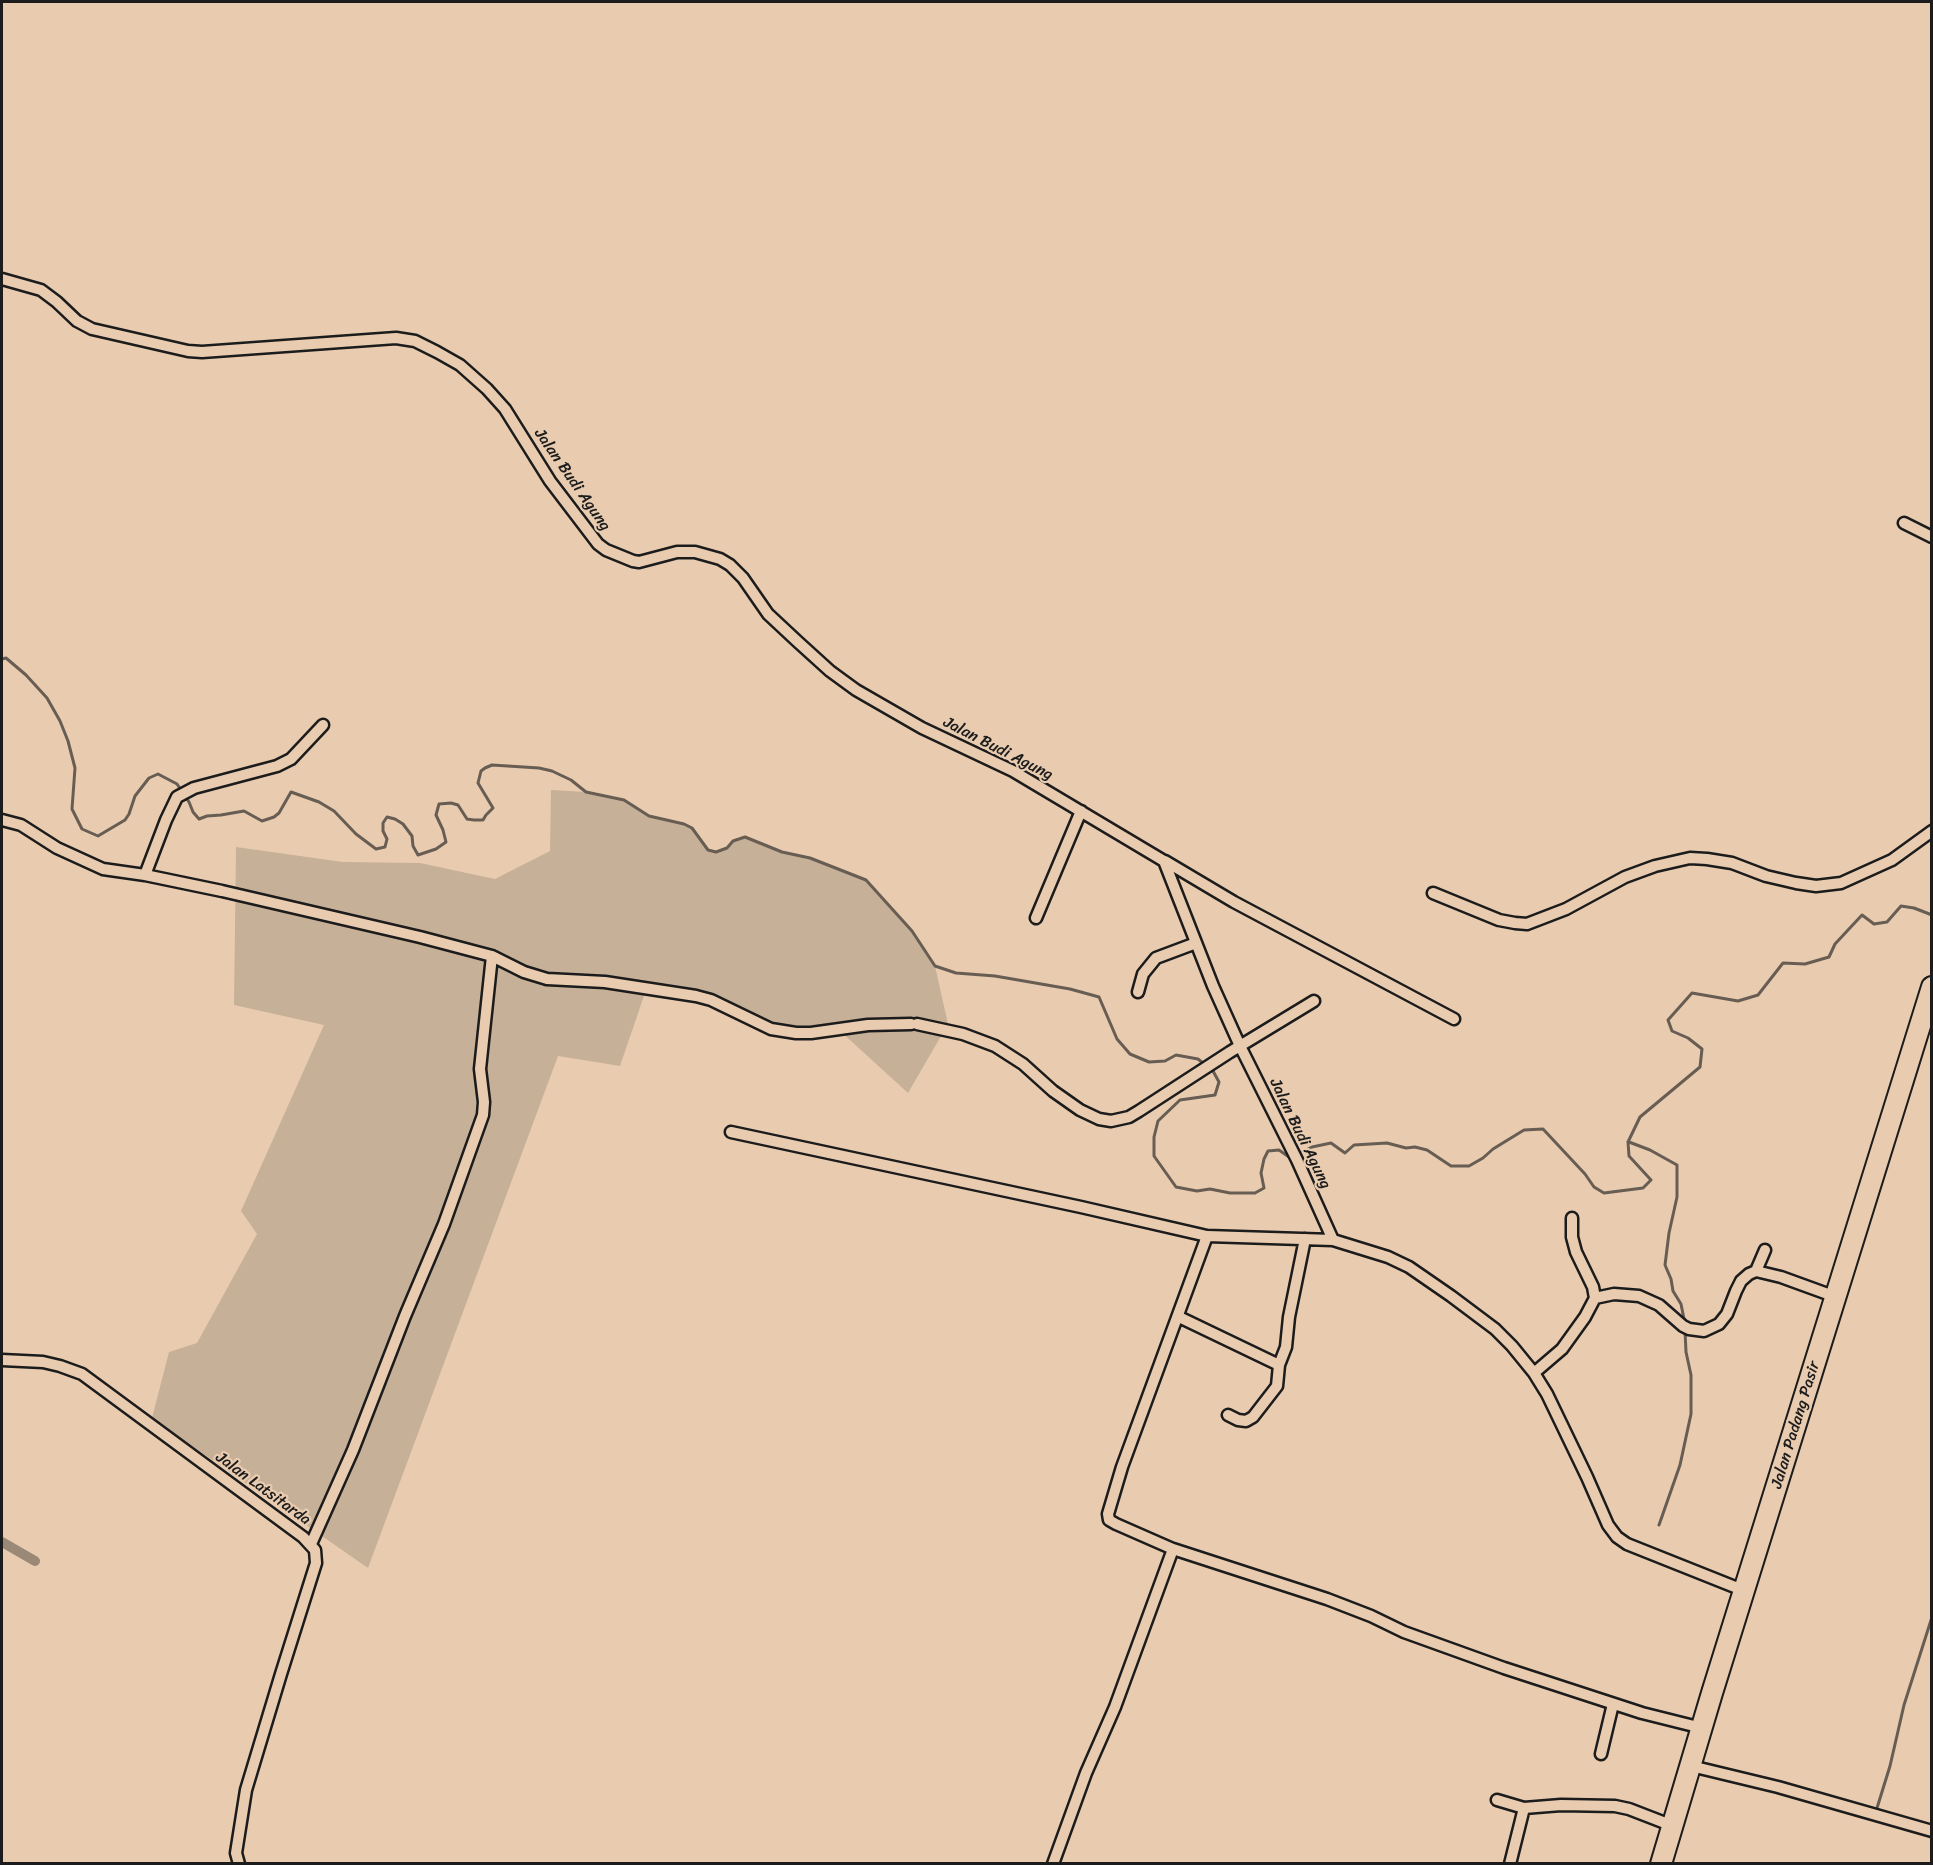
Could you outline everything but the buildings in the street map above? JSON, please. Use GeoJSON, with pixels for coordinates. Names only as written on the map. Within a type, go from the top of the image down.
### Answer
{"type":"FeatureCollection","features":[{"type":"Feature","properties":{"kind":"highway","name":"Jalan Padang Pasir"},"geometry":{"type":"LineString","coordinates":[[1661,1863],[1932,987]]}},
{"type":"Feature","properties":{"kind":"street","name":"Jalan Budi Agung"},"geometry":{"type":"LineString","coordinates":[[2,279],[41,290],[77,321],[92,329],[188,351],[202,352],[396,338],[416,341],[438,352],[467,371],[488,389],[505,409],[550,481],[598,544],[606,550],[633,561],[677,552],[695,552],[720,559],[743,578],[768,614],[830,671],[890,710],[922,728],[1013,771],[1164,861],[1240,1046],[1298,1160],[1333,1240]]}},
{"type":"Feature","properties":{"kind":"street"},"geometry":{"type":"LineString","coordinates":[[1904,523],[1932,537]]}},
{"type":"Feature","properties":{"kind":"street"},"geometry":{"type":"LineString","coordinates":[[145,875],[165,820],[177,797],[187,790],[277,766],[291,759],[323,726]]}},
{"type":"Feature","properties":{"kind":"street"},"geometry":{"type":"LineString","coordinates":[[1036,918],[1081,810]]}},
{"type":"Feature","properties":{"kind":"street"},"geometry":{"type":"LineString","coordinates":[[2,820],[21,825],[57,848],[88,864],[108,870],[145,875],[420,937],[492,956],[524,972],[547,979],[605,982],[696,996],[711,1000],[771,1029],[811,1033],[868,1025],[914,1024],[963,1034],[996,1046],[1023,1064],[1066,1101],[1106,1121],[1129,1117],[1314,1001]]}},
{"type":"Feature","properties":{"kind":"street"},"geometry":{"type":"LineString","coordinates":[[1433,893],[1499,920],[1527,924],[1566,909],[1625,877],[1655,866],[1690,858],[1731,863],[1766,876],[1796,883],[1816,886],[1841,883],[1899,856],[1932,831]]}},
{"type":"Feature","properties":{"kind":"street"},"geometry":{"type":"LineString","coordinates":[[1164,861],[1234,902],[1454,1019]]}},
{"type":"Feature","properties":{"kind":"street"},"geometry":{"type":"LineString","coordinates":[[1138,992],[1143,974],[1156,958],[1196,943]]}},
{"type":"Feature","properties":{"kind":"street"},"geometry":{"type":"LineString","coordinates":[[311,1544],[353,1450],[405,1316],[444,1224],[483,1115],[484,1102],[480,1069],[492,956]]}},
{"type":"Feature","properties":{"kind":"street"},"geometry":{"type":"LineString","coordinates":[[731,1132],[1207,1236],[1333,1240],[1388,1257],[1409,1267],[1495,1329],[1534,1373],[1552,1405],[1611,1531],[1627,1544],[1745,1591]]}},
{"type":"Feature","properties":{"kind":"street"},"geometry":{"type":"LineString","coordinates":[[1534,1373],[1562,1349],[1585,1317],[1595,1298],[1593,1287],[1576,1252],[1572,1237],[1572,1218]]}},
{"type":"Feature","properties":{"kind":"street"},"geometry":{"type":"LineString","coordinates":[[1207,1236],[1122,1467],[1107,1516],[1109,1520],[1173,1549],[1327,1599],[1404,1632],[1613,1704],[1702,1728]]}},
{"type":"Feature","properties":{"kind":"street"},"geometry":{"type":"LineString","coordinates":[[1228,1415],[1245,1421],[1253,1417],[1277,1386],[1279,1365],[1286,1347],[1289,1317],[1305,1239]]}},
{"type":"Feature","properties":{"kind":"street"},"geometry":{"type":"LineString","coordinates":[[1756,1271],[1765,1250]]}},
{"type":"Feature","properties":{"kind":"street"},"geometry":{"type":"LineString","coordinates":[[1595,1298],[1614,1294],[1640,1296],[1659,1305],[1686,1328],[1704,1331],[1719,1324],[1730,1310],[1741,1281],[1756,1271],[1787,1279],[1836,1297]]}},
{"type":"Feature","properties":{"kind":"street"},"geometry":{"type":"LineString","coordinates":[[1179,1317],[1279,1365]]}},
{"type":"Feature","properties":{"kind":"street","name":"Jalan Latsitarda"},"geometry":{"type":"LineString","coordinates":[[2,1360],[43,1362],[82,1374],[311,1544],[317,1557],[316,1563],[246,1790],[236,1850],[236,1859],[239,1863]]}},
{"type":"Feature","properties":{"kind":"street"},"geometry":{"type":"LineString","coordinates":[[1053,1863],[1086,1773],[1115,1707],[1173,1549]]}},
{"type":"Feature","properties":{"kind":"street"},"geometry":{"type":"LineString","coordinates":[[1601,1754],[1613,1704]]}},
{"type":"Feature","properties":{"kind":"street"},"geometry":{"type":"LineString","coordinates":[[1691,1766],[1778,1787],[1932,1831]]}},
{"type":"Feature","properties":{"kind":"street"},"geometry":{"type":"LineString","coordinates":[[1497,1800],[1524,1808],[1562,1805],[1615,1806],[1673,1826]]}},
{"type":"Feature","properties":{"kind":"street"},"geometry":{"type":"LineString","coordinates":[[1510,1863],[1524,1808]]}},
{"type":"Feature","properties":{"kind":"shaded area"},"geometry":{"type":"Polygon","coordinates":[[[551,790],[586,792],[624,800],[649,816],[692,828],[708,850],[716,852],[727,848],[733,841],[745,837],[782,852],[810,858],[866,880],[912,931],[935,966],[948,1024],[908,1093],[840,1031],[780,1035],[726,1002],[647,987],[620,1066],[558,1056],[368,1568],[152,1418],[169,1352],[197,1343],[257,1234],[241,1211],[324,1025],[234,1005],[236,847],[343,862],[420,863],[495,879],[550,851],[551,790]]]}},
{"type":"Feature","properties":{"kind":"waterway"},"geometry":{"type":"LineString","coordinates":[[2,659],[6,658],[26,675],[47,698],[60,721],[75,768],[72,809],[82,829],[98,836],[125,820],[135,796],[149,778],[158,774],[177,784],[199,819],[244,811],[262,821],[279,813],[291,792],[319,802],[334,811],[356,834],[376,849],[385,847],[387,839],[383,831],[383,823],[387,817],[395,819],[403,824],[412,836],[413,846],[418,855],[436,849],[446,842],[436,815],[439,804],[458,805],[467,819],[474,820],[483,820],[493,808],[478,783],[481,771],[485,768],[492,765],[552,771],[571,780],[586,792],[624,800],[649,816],[692,828],[708,850],[716,852],[727,848],[733,841],[745,837],[782,852],[810,858],[866,880],[912,931],[935,966],[956,973],[995,976],[1070,989],[1099,997],[1117,1039],[1130,1054],[1149,1062],[1165,1061],[1176,1055],[1198,1059],[1213,1071],[1219,1082],[1215,1095],[1180,1100],[1158,1121],[1154,1137],[1154,1156],[1176,1187],[1197,1191],[1210,1189],[1230,1193],[1255,1193],[1264,1188],[1261,1173],[1268,1151],[1279,1150],[1291,1157]]}},
{"type":"Feature","properties":{"kind":"waterway"},"geometry":{"type":"LineString","coordinates":[[1298,1154],[1312,1147],[1331,1143],[1345,1153],[1354,1145],[1387,1143],[1427,1150],[1451,1166],[1469,1166],[1524,1130],[1543,1129],[1585,1174],[1594,1187],[1604,1193],[1643,1188],[1651,1180],[1629,1156],[1628,1142],[1640,1117],[1700,1067],[1702,1049],[1688,1038],[1672,1031],[1668,1020],[1692,993],[1738,1001],[1758,995],[1783,963],[1805,964],[1829,957],[1835,944],[1862,915],[1874,924],[1887,922],[1901,906],[1932,915]]}},
{"type":"Feature","properties":{"kind":"waterway"},"geometry":{"type":"LineString","coordinates":[[1629,1142],[1650,1150],[1677,1165],[1677,1197],[1665,1265],[1673,1291],[1681,1304],[1685,1324]]}},
{"type":"Feature","properties":{"kind":"waterway"},"geometry":{"type":"LineString","coordinates":[[1659,1525],[1680,1465],[1691,1414],[1691,1375],[1686,1352],[1685,1331]]}},
{"type":"Feature","properties":{"kind":"waterway"},"geometry":{"type":"LineString","coordinates":[[2,1542],[35,1561]]}},
{"type":"Feature","properties":{"kind":"waterway"},"geometry":{"type":"LineString","coordinates":[[1877,1808],[1890,1766],[1904,1705],[1932,1617]]}}]}
